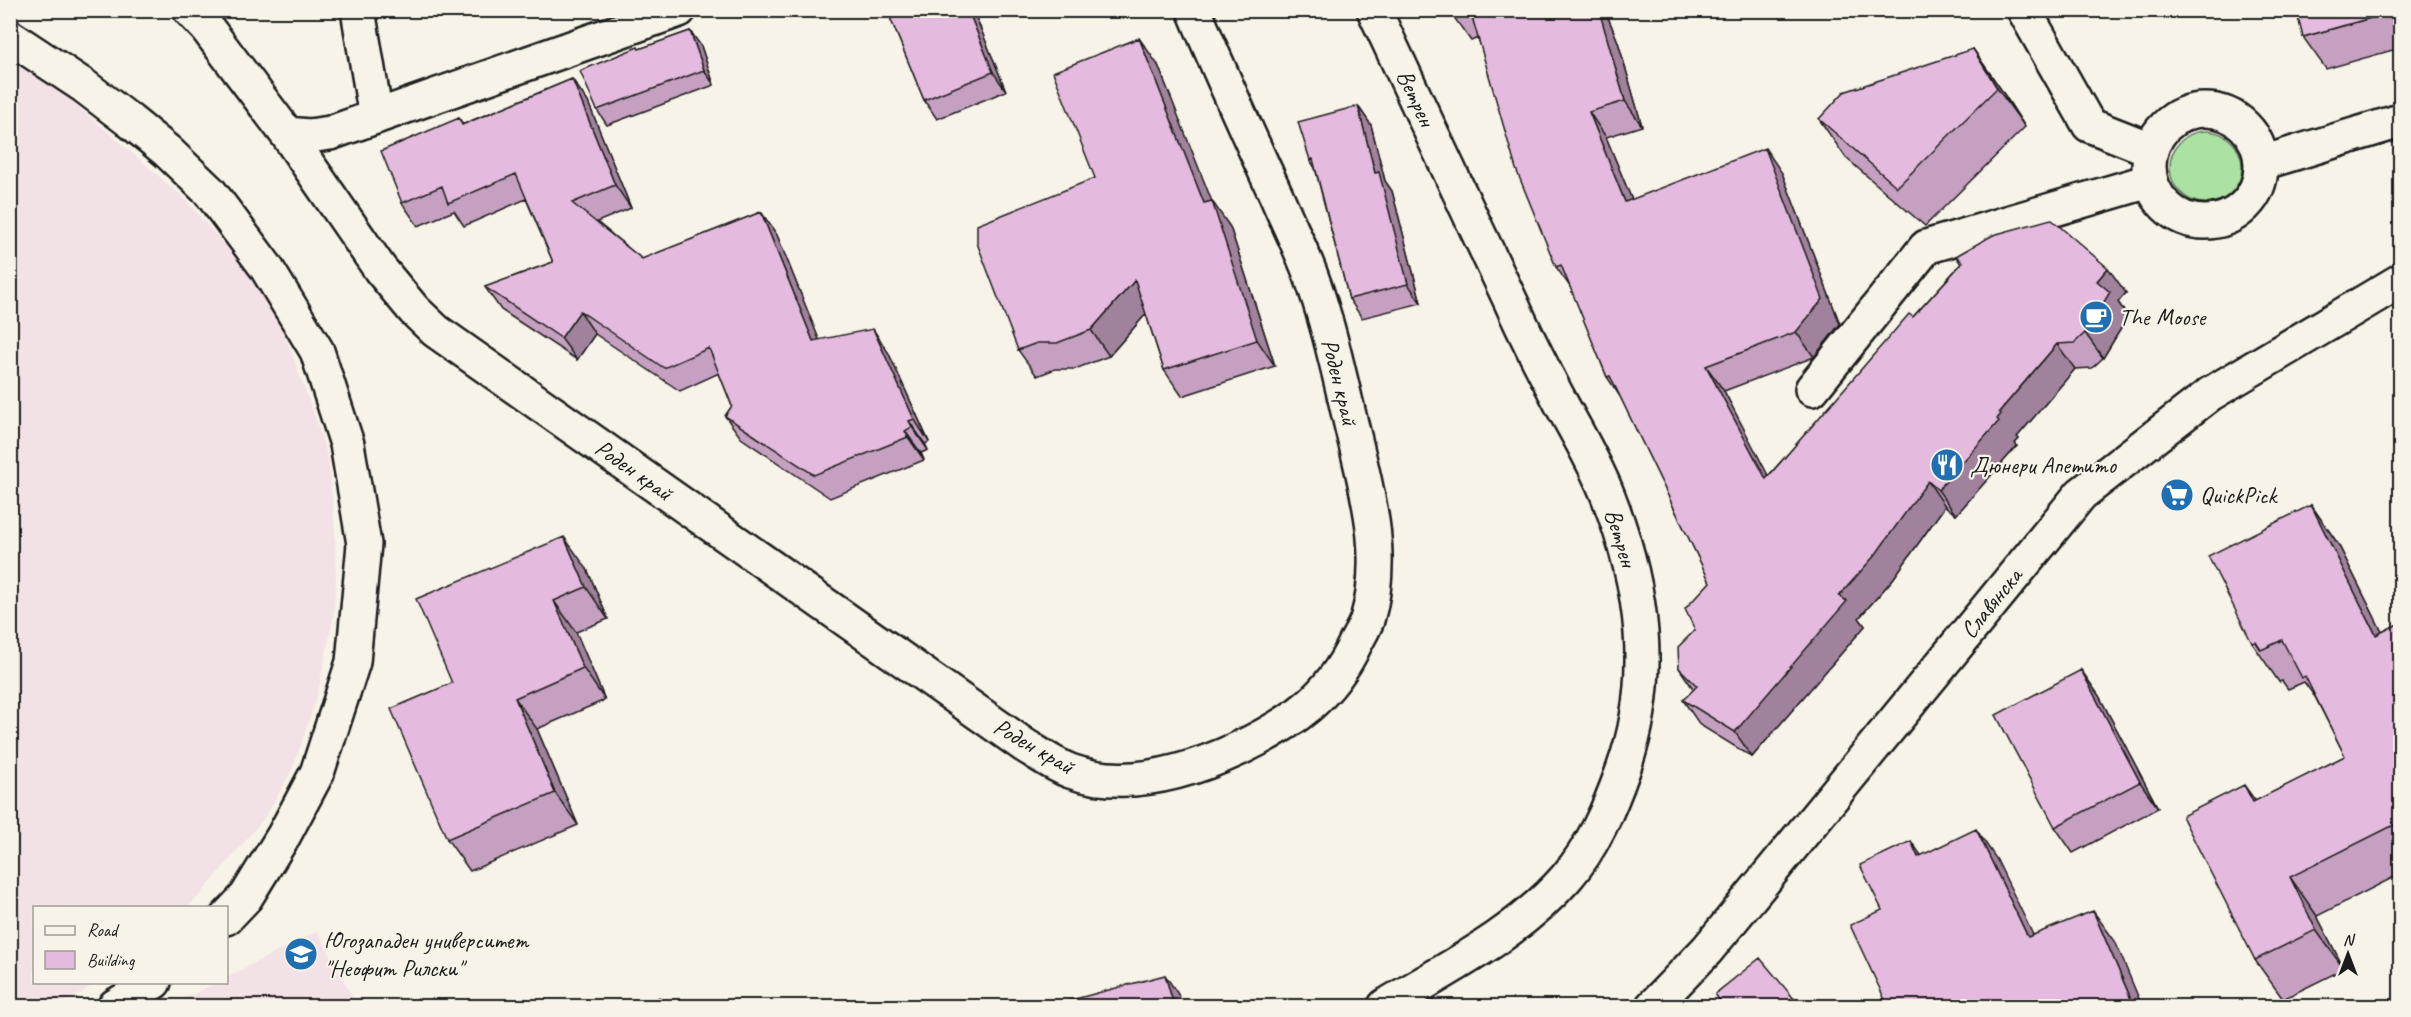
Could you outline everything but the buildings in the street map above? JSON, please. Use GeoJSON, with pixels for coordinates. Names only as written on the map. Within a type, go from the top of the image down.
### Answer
{"type":"FeatureCollection","features":[{"type":"Feature","properties":{"kind":"street","name":"Роден край"},"geometry":{"type":"LineString","coordinates":[[190,10],[207,28],[287,134],[380,269],[414,310],[436,331],[1024,745],[1068,771],[1119,779],[1156,776],[1194,766],[1255,741],[1277,729],[1320,696],[1345,665],[1366,621],[1376,555],[1372,514],[1361,465],[1311,274],[1194,10]]}},
{"type":"Feature","properties":{"kind":"street"},"geometry":{"type":"LineString","coordinates":[[358,10],[376,117]]}},
{"type":"Feature","properties":{"kind":"street"},"geometry":{"type":"LineString","coordinates":[[287,134],[309,136],[330,133],[679,10]]}},
{"type":"Feature","properties":{"kind":"street","name":"Ветрен"},"geometry":{"type":"LineString","coordinates":[[1374,10],[1512,304],[1608,494],[1632,574],[1639,606],[1643,654],[1641,701],[1626,761],[1612,802],[1598,830],[1567,877],[1532,912],[1491,944],[1385,1006]]}},
{"type":"Feature","properties":{"kind":"street"},"geometry":{"type":"LineString","coordinates":[[1812,389],[1926,247],[2149,165],[2168,122],[2197,109],[2229,114],[2253,135],[2262,163],[2257,188],[2242,210],[2217,222],[2190,222],[2166,208],[2149,165],[2089,124],[2024,10]]}},
{"type":"Feature","properties":{"kind":"street"},"geometry":{"type":"LineString","coordinates":[[10,37],[84,86],[130,121],[167,151],[210,192],[266,267],[317,351],[347,444],[364,544],[353,662],[317,773],[284,835],[246,897],[228,916]]}},
{"type":"Feature","properties":{"kind":"street"},"geometry":{"type":"LineString","coordinates":[[2262,163],[2400,121]]}},
{"type":"Feature","properties":{"kind":"street","name":"Славянска"},"geometry":{"type":"LineString","coordinates":[[1653,1006],[1707,950],[2081,494],[2210,394],[2400,281]]}},
{"type":"Feature","properties":{"kind":"street"},"geometry":{"type":"LineString","coordinates":[[115,1006],[151,984]]}},
{"type":"Feature","properties":{"kind":"shaded area"},"geometry":{"type":"Polygon","coordinates":[[[10,54],[26,61],[183,197],[251,275],[287,341],[328,458],[335,529],[336,584],[333,619],[317,697],[293,768],[266,816],[201,894],[188,906],[33,906],[33,984],[94,984],[75,997],[54,1006],[10,1006],[10,54]]]}},
{"type":"Feature","properties":{"kind":"shaded area","name":"Югозападен университет \"Неофит Рилски\""},"geometry":{"type":"Polygon","coordinates":[[[318,931],[357,1006],[168,1006],[214,984],[228,984],[228,976],[318,931]]]}},
{"type":"Feature","properties":{"kind":"green space"},"geometry":{"type":"Polygon","coordinates":[[[2206,131],[2226,137],[2236,147],[2242,167],[2236,187],[2226,197],[2206,203],[2186,197],[2176,187],[2170,167],[2176,147],[2186,137],[2206,131]]]}},
{"type":"Feature","properties":{"kind":"place","name":"The Moose"},"geometry":{"type":"Point","coordinates":[2096,317]}},
{"type":"Feature","properties":{"kind":"place","name":"Дюнери Апетито"},"geometry":{"type":"Point","coordinates":[1947,465]}},
{"type":"Feature","properties":{"kind":"place","name":"QuickPick"},"geometry":{"type":"Point","coordinates":[2177,495]}},
{"type":"Feature","properties":{"kind":"place","name":"Югозападен университет \"Неофит Рилски\""},"geometry":{"type":"Point","coordinates":[301,954]}}]}
